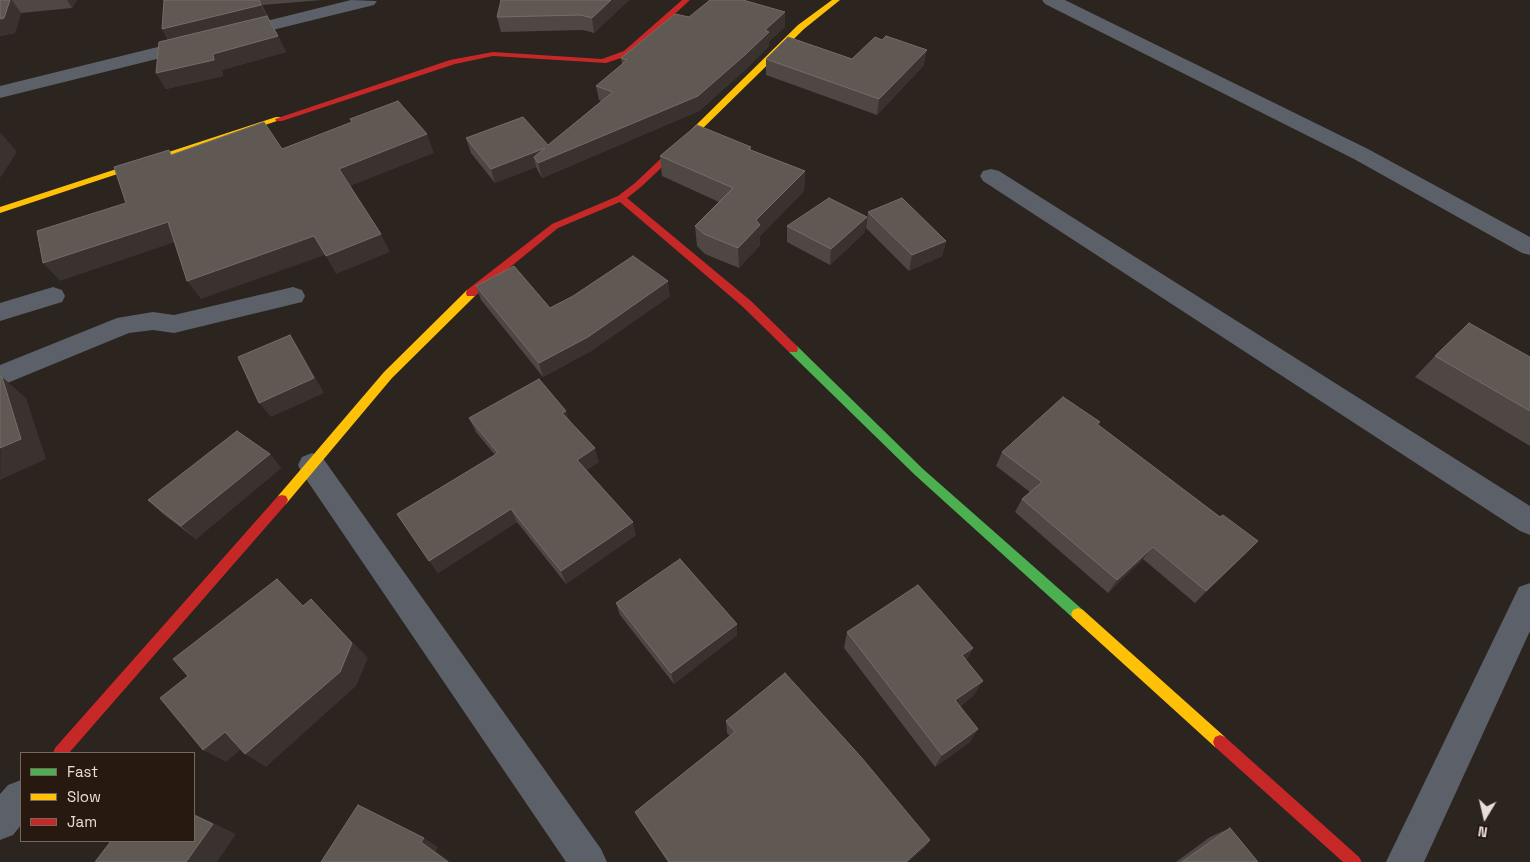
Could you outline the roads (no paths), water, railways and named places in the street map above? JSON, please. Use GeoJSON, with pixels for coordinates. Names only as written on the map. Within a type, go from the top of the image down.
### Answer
{"type":"FeatureCollection","features":[{"type":"Feature","properties":{"kind":"street"},"geometry":{"type":"LineString","coordinates":[[0,210],[453,62],[493,54],[602,61],[627,53],[686,0]]}},
{"type":"Feature","properties":{"kind":"street"},"geometry":{"type":"LineString","coordinates":[[61,752],[312,466],[388,375],[475,289],[555,226],[621,198],[638,185],[720,108],[801,27],[836,0]]}},
{"type":"Feature","properties":{"kind":"street"},"geometry":{"type":"LineString","coordinates":[[1051,0],[1361,154],[1530,247]]}},
{"type":"Feature","properties":{"kind":"street"},"geometry":{"type":"LineString","coordinates":[[0,92],[368,1]]}},
{"type":"Feature","properties":{"kind":"street"},"geometry":{"type":"LineString","coordinates":[[991,176],[1530,522]]}},
{"type":"Feature","properties":{"kind":"street"},"geometry":{"type":"LineString","coordinates":[[621,198],[747,304],[918,472],[1354,862]]}},
{"type":"Feature","properties":{"kind":"street"},"geometry":{"type":"LineString","coordinates":[[0,312],[52,296]]}},
{"type":"Feature","properties":{"kind":"street"},"geometry":{"type":"LineString","coordinates":[[0,376],[126,324],[153,321],[174,324],[293,296]]}},
{"type":"Feature","properties":{"kind":"street"},"geometry":{"type":"LineString","coordinates":[[312,466],[588,862]]}},
{"type":"Feature","properties":{"kind":"street"},"geometry":{"type":"LineString","coordinates":[[1405,862],[1530,597]]}},
{"type":"Feature","properties":{"kind":"street"},"geometry":{"type":"LineString","coordinates":[[0,822],[20,799]]}}]}
